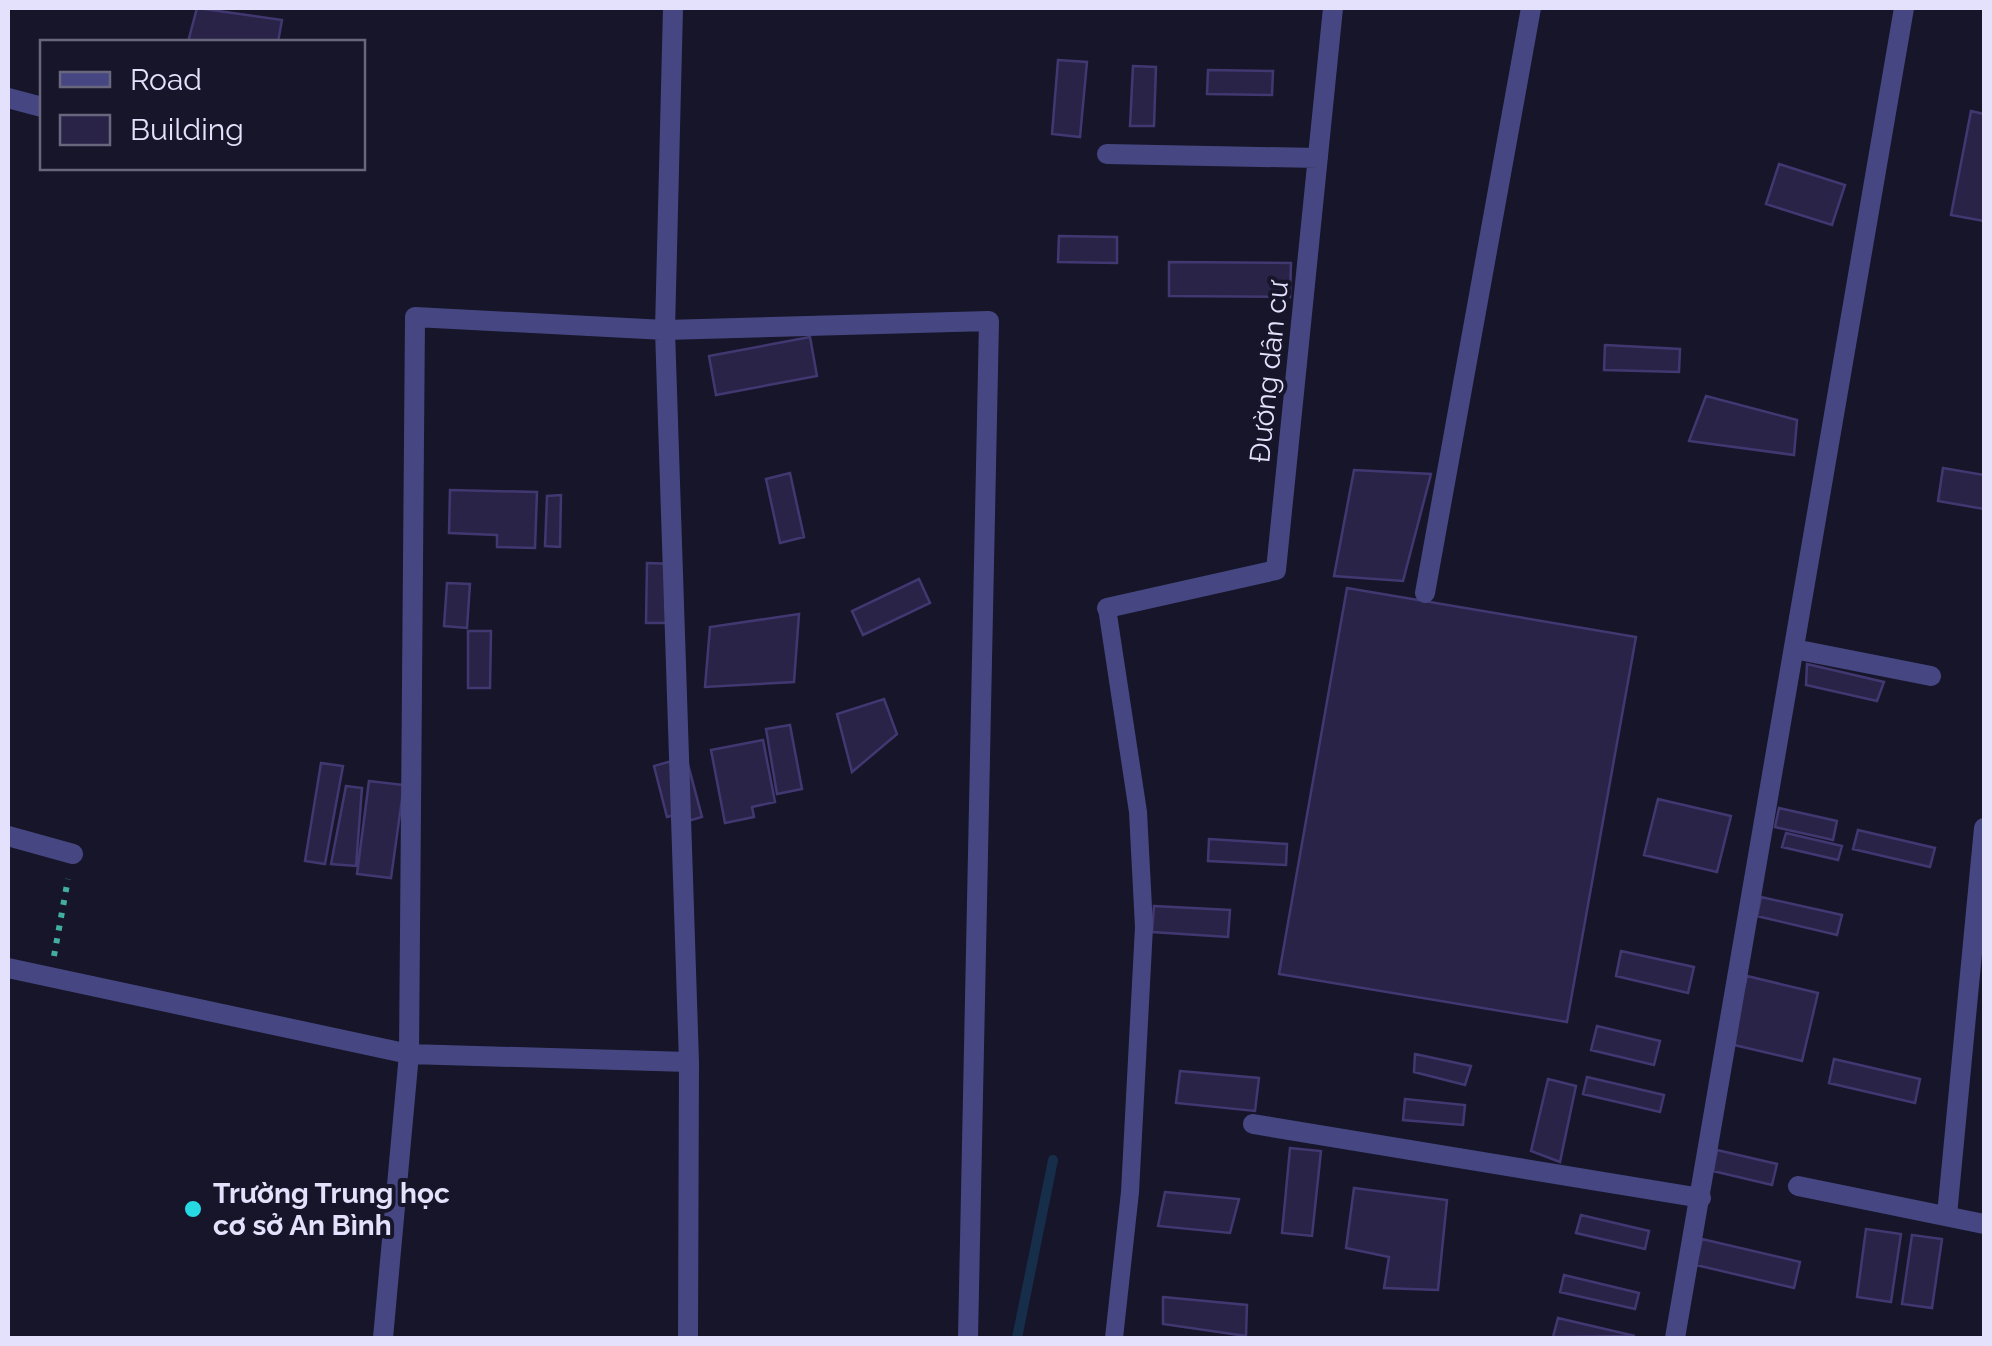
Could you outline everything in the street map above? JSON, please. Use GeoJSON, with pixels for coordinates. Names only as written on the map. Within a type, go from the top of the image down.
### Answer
{"type":"FeatureCollection","features":[{"type":"Feature","properties":{"kind":"street"},"geometry":{"type":"LineString","coordinates":[[674,8],[666,330],[690,1062],[688,1338]]}},
{"type":"Feature","properties":{"kind":"street","name":"Đường dân cư"},"geometry":{"type":"LineString","coordinates":[[1106,608],[1276,570],[1333,8]]}},
{"type":"Feature","properties":{"kind":"street"},"geometry":{"type":"LineString","coordinates":[[1425,593],[1531,8]]}},
{"type":"Feature","properties":{"kind":"street"},"geometry":{"type":"LineString","coordinates":[[1675,1338],[1904,8]]}},
{"type":"Feature","properties":{"kind":"street"},"geometry":{"type":"LineString","coordinates":[[8,98],[40,106]]}},
{"type":"Feature","properties":{"kind":"street"},"geometry":{"type":"LineString","coordinates":[[1106,154],[1318,158]]}},
{"type":"Feature","properties":{"kind":"street"},"geometry":{"type":"LineString","coordinates":[[383,1338],[408,1054],[415,316],[666,330],[988,321],[968,1338]]}},
{"type":"Feature","properties":{"kind":"street"},"geometry":{"type":"LineString","coordinates":[[1794,650],[1931,676]]}},
{"type":"Feature","properties":{"kind":"street"},"geometry":{"type":"LineString","coordinates":[[1946,1216],[1984,828]]}},
{"type":"Feature","properties":{"kind":"street"},"geometry":{"type":"LineString","coordinates":[[8,836],[73,854]]}},
{"type":"Feature","properties":{"kind":"street"},"geometry":{"type":"LineString","coordinates":[[8,968],[408,1054],[690,1062]]}},
{"type":"Feature","properties":{"kind":"street"},"geometry":{"type":"LineString","coordinates":[[1253,1124],[1701,1198]]}},
{"type":"Feature","properties":{"kind":"street"},"geometry":{"type":"LineString","coordinates":[[1798,1186],[1984,1224]]}},
{"type":"Feature","properties":{"kind":"lane"},"geometry":{"type":"LineString","coordinates":[[1106,608],[1138,812],[1144,927],[1130,1192],[1114,1338]]}},
{"type":"Feature","properties":{"kind":"path"},"geometry":{"type":"LineString","coordinates":[[51,976],[73,854]]}},
{"type":"Feature","properties":{"kind":"building"},"geometry":{"type":"Polygon","coordinates":[[[197,8],[282,20],[278,40],[189,40],[197,8]]]}},
{"type":"Feature","properties":{"kind":"building"},"geometry":{"type":"Polygon","coordinates":[[[1058,60],[1087,62],[1080,137],[1052,134],[1058,60]]]}},
{"type":"Feature","properties":{"kind":"building"},"geometry":{"type":"Polygon","coordinates":[[[1133,66],[1156,67],[1154,126],[1130,126],[1133,66]]]}},
{"type":"Feature","properties":{"kind":"building"},"geometry":{"type":"Polygon","coordinates":[[[1208,70],[1273,71],[1272,95],[1207,94],[1208,70]]]}},
{"type":"Feature","properties":{"kind":"building"},"geometry":{"type":"Polygon","coordinates":[[[1971,111],[1984,114],[1984,221],[1951,215],[1971,111]]]}},
{"type":"Feature","properties":{"kind":"building"},"geometry":{"type":"Polygon","coordinates":[[[1779,164],[1845,185],[1832,225],[1766,204],[1779,164]]]}},
{"type":"Feature","properties":{"kind":"building"},"geometry":{"type":"Polygon","coordinates":[[[1059,236],[1117,237],[1117,263],[1058,262],[1059,236]]]}},
{"type":"Feature","properties":{"kind":"building"},"geometry":{"type":"Polygon","coordinates":[[[1169,262],[1291,263],[1290,297],[1169,296],[1169,262]]]}},
{"type":"Feature","properties":{"kind":"building"},"geometry":{"type":"Polygon","coordinates":[[[810,337],[817,376],[716,395],[709,356],[810,337]]]}},
{"type":"Feature","properties":{"kind":"building"},"geometry":{"type":"Polygon","coordinates":[[[1605,345],[1680,349],[1679,372],[1604,370],[1605,345]]]}},
{"type":"Feature","properties":{"kind":"building"},"geometry":{"type":"Polygon","coordinates":[[[1706,396],[1797,420],[1794,455],[1689,441],[1706,396]]]}},
{"type":"Feature","properties":{"kind":"building"},"geometry":{"type":"Polygon","coordinates":[[[1943,468],[1984,475],[1984,509],[1938,501],[1943,468]]]}},
{"type":"Feature","properties":{"kind":"building"},"geometry":{"type":"Polygon","coordinates":[[[1354,470],[1431,474],[1403,581],[1334,576],[1354,470]]]}},
{"type":"Feature","properties":{"kind":"building"},"geometry":{"type":"Polygon","coordinates":[[[790,473],[804,537],[780,543],[766,479],[790,473]]]}},
{"type":"Feature","properties":{"kind":"building"},"geometry":{"type":"Polygon","coordinates":[[[450,490],[537,492],[535,548],[497,547],[497,535],[449,533],[450,490]]]}},
{"type":"Feature","properties":{"kind":"building"},"geometry":{"type":"Polygon","coordinates":[[[561,495],[560,547],[545,546],[547,496],[561,495]]]}},
{"type":"Feature","properties":{"kind":"building"},"geometry":{"type":"Polygon","coordinates":[[[647,563],[674,564],[673,623],[646,623],[647,563]]]}},
{"type":"Feature","properties":{"kind":"building"},"geometry":{"type":"Polygon","coordinates":[[[919,579],[930,603],[863,635],[852,611],[919,579]]]}},
{"type":"Feature","properties":{"kind":"building"},"geometry":{"type":"Polygon","coordinates":[[[447,583],[470,584],[467,628],[444,626],[447,583]]]}},
{"type":"Feature","properties":{"kind":"building"},"geometry":{"type":"Polygon","coordinates":[[[1347,588],[1636,637],[1567,1022],[1279,974],[1347,588]]]}},
{"type":"Feature","properties":{"kind":"building"},"geometry":{"type":"Polygon","coordinates":[[[799,614],[794,682],[705,687],[710,627],[799,614]]]}},
{"type":"Feature","properties":{"kind":"building"},"geometry":{"type":"Polygon","coordinates":[[[468,631],[491,631],[490,688],[468,688],[468,631]]]}},
{"type":"Feature","properties":{"kind":"building"},"geometry":{"type":"Polygon","coordinates":[[[1807,664],[1884,682],[1877,701],[1806,685],[1807,664]]]}},
{"type":"Feature","properties":{"kind":"building"},"geometry":{"type":"Polygon","coordinates":[[[884,699],[897,734],[852,772],[837,714],[884,699]]]}},
{"type":"Feature","properties":{"kind":"building"},"geometry":{"type":"Polygon","coordinates":[[[790,725],[802,789],[777,794],[766,729],[790,725]]]}},
{"type":"Feature","properties":{"kind":"building"},"geometry":{"type":"Polygon","coordinates":[[[763,740],[775,802],[752,807],[754,817],[725,823],[711,750],[763,740]]]}},
{"type":"Feature","properties":{"kind":"building"},"geometry":{"type":"Polygon","coordinates":[[[686,757],[702,817],[685,822],[683,813],[667,817],[654,766],[686,757]]]}},
{"type":"Feature","properties":{"kind":"building"},"geometry":{"type":"Polygon","coordinates":[[[321,763],[343,766],[325,864],[305,861],[321,763]]]}},
{"type":"Feature","properties":{"kind":"building"},"geometry":{"type":"Polygon","coordinates":[[[369,781],[404,785],[391,878],[357,874],[369,781]]]}},
{"type":"Feature","properties":{"kind":"building"},"geometry":{"type":"Polygon","coordinates":[[[346,786],[362,788],[356,866],[331,864],[346,786]]]}},
{"type":"Feature","properties":{"kind":"building"},"geometry":{"type":"Polygon","coordinates":[[[1658,799],[1731,816],[1717,872],[1644,855],[1658,799]]]}},
{"type":"Feature","properties":{"kind":"building"},"geometry":{"type":"Polygon","coordinates":[[[1779,808],[1837,821],[1833,840],[1775,827],[1779,808]]]}},
{"type":"Feature","properties":{"kind":"building"},"geometry":{"type":"Polygon","coordinates":[[[1858,830],[1935,848],[1930,867],[1853,849],[1858,830]]]}},
{"type":"Feature","properties":{"kind":"building"},"geometry":{"type":"Polygon","coordinates":[[[1786,833],[1842,846],[1838,860],[1782,847],[1786,833]]]}},
{"type":"Feature","properties":{"kind":"building"},"geometry":{"type":"Polygon","coordinates":[[[1209,839],[1287,844],[1286,865],[1208,861],[1209,839]]]}},
{"type":"Feature","properties":{"kind":"building"},"geometry":{"type":"Polygon","coordinates":[[[1761,897],[1842,915],[1837,935],[1757,916],[1761,897]]]}},
{"type":"Feature","properties":{"kind":"building"},"geometry":{"type":"Polygon","coordinates":[[[1154,906],[1230,910],[1228,937],[1152,932],[1154,906]]]}},
{"type":"Feature","properties":{"kind":"building"},"geometry":{"type":"Polygon","coordinates":[[[1621,951],[1694,967],[1688,993],[1616,976],[1621,951]]]}},
{"type":"Feature","properties":{"kind":"building"},"geometry":{"type":"Polygon","coordinates":[[[1747,976],[1818,993],[1802,1061],[1730,1044],[1747,976]]]}},
{"type":"Feature","properties":{"kind":"building"},"geometry":{"type":"Polygon","coordinates":[[[1597,1026],[1660,1041],[1654,1065],[1591,1050],[1597,1026]]]}},
{"type":"Feature","properties":{"kind":"building"},"geometry":{"type":"Polygon","coordinates":[[[1415,1054],[1471,1066],[1465,1085],[1414,1072],[1415,1054]]]}},
{"type":"Feature","properties":{"kind":"building"},"geometry":{"type":"Polygon","coordinates":[[[1834,1059],[1920,1079],[1915,1103],[1829,1083],[1834,1059]]]}},
{"type":"Feature","properties":{"kind":"building"},"geometry":{"type":"Polygon","coordinates":[[[1180,1071],[1259,1078],[1255,1111],[1176,1103],[1180,1071]]]}},
{"type":"Feature","properties":{"kind":"building"},"geometry":{"type":"Polygon","coordinates":[[[1587,1077],[1664,1095],[1660,1112],[1583,1094],[1587,1077]]]}},
{"type":"Feature","properties":{"kind":"building"},"geometry":{"type":"Polygon","coordinates":[[[1548,1079],[1576,1086],[1560,1162],[1531,1151],[1548,1079]]]}},
{"type":"Feature","properties":{"kind":"building"},"geometry":{"type":"Polygon","coordinates":[[[1405,1099],[1465,1105],[1463,1125],[1403,1120],[1405,1099]]]}},
{"type":"Feature","properties":{"kind":"building"},"geometry":{"type":"Polygon","coordinates":[[[1290,1148],[1321,1151],[1312,1236],[1282,1233],[1290,1148]]]}},
{"type":"Feature","properties":{"kind":"building"},"geometry":{"type":"Polygon","coordinates":[[[1717,1150],[1777,1164],[1772,1185],[1713,1171],[1717,1150]]]}},
{"type":"Feature","properties":{"kind":"building"},"geometry":{"type":"Polygon","coordinates":[[[1354,1188],[1447,1200],[1438,1290],[1384,1288],[1389,1257],[1346,1248],[1354,1188]]]}},
{"type":"Feature","properties":{"kind":"building"},"geometry":{"type":"Polygon","coordinates":[[[1165,1192],[1239,1199],[1230,1233],[1158,1226],[1165,1192]]]}},
{"type":"Feature","properties":{"kind":"building"},"geometry":{"type":"Polygon","coordinates":[[[1581,1215],[1649,1231],[1645,1249],[1576,1233],[1581,1215]]]}},
{"type":"Feature","properties":{"kind":"building"},"geometry":{"type":"Polygon","coordinates":[[[1866,1229],[1901,1234],[1891,1302],[1857,1297],[1866,1229]]]}},
{"type":"Feature","properties":{"kind":"building"},"geometry":{"type":"Polygon","coordinates":[[[1912,1235],[1942,1239],[1932,1308],[1902,1304],[1912,1235]]]}},
{"type":"Feature","properties":{"kind":"building"},"geometry":{"type":"Polygon","coordinates":[[[1702,1239],[1800,1262],[1794,1288],[1696,1265],[1702,1239]]]}},
{"type":"Feature","properties":{"kind":"building"},"geometry":{"type":"Polygon","coordinates":[[[1564,1275],[1639,1293],[1635,1309],[1560,1292],[1564,1275]]]}},
{"type":"Feature","properties":{"kind":"building"},"geometry":{"type":"Polygon","coordinates":[[[1163,1297],[1247,1305],[1246,1336],[1163,1324],[1163,1297]]]}},
{"type":"Feature","properties":{"kind":"building"},"geometry":{"type":"Polygon","coordinates":[[[1558,1318],[1635,1336],[1553,1337],[1558,1318]]]}},
{"type":"Feature","properties":{"kind":"waterway"},"geometry":{"type":"LineString","coordinates":[[1017,1338],[1053,1160]]}},
{"type":"Feature","properties":{"kind":"place","name":"Trường Trung học cơ sở An Bình"},"geometry":{"type":"Point","coordinates":[193,1209]}}]}
